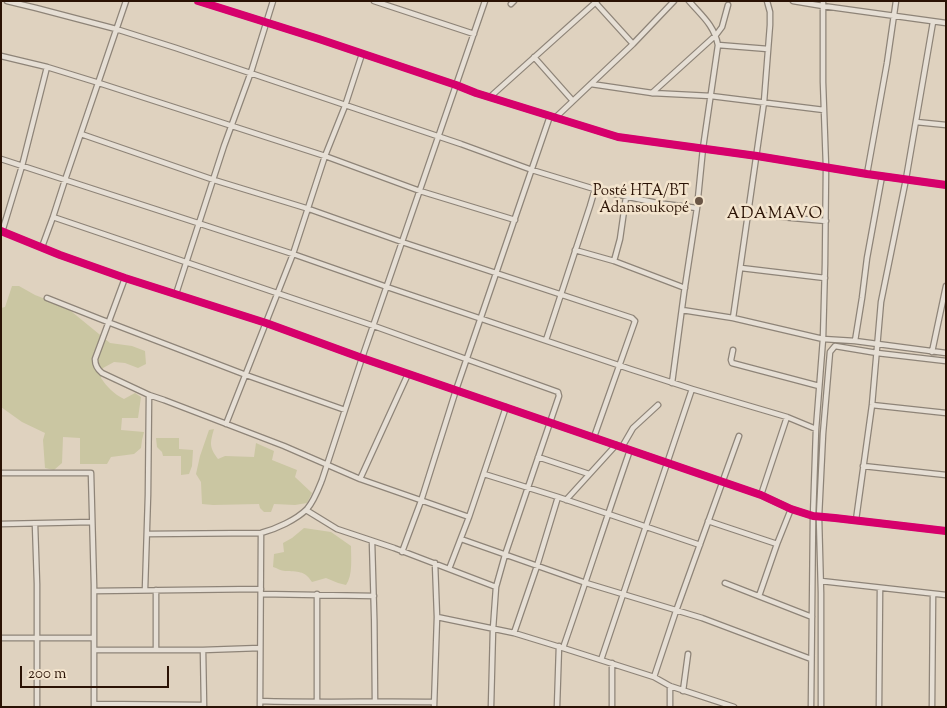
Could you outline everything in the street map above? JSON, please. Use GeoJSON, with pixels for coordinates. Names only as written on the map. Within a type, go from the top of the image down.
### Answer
{"type":"FeatureCollection","features":[{"type":"Feature","properties":{"kind":"street"},"geometry":{"type":"LineString","coordinates":[[7,1],[116,29],[532,170],[595,189],[657,203],[697,208]]}},
{"type":"Feature","properties":{"kind":"street"},"geometry":{"type":"LineString","coordinates":[[42,247],[126,1]]}},
{"type":"Feature","properties":{"kind":"street"},"geometry":{"type":"LineString","coordinates":[[198,1],[618,137],[946,185]]}},
{"type":"Feature","properties":{"kind":"street"},"geometry":{"type":"LineString","coordinates":[[176,294],[273,1]]}},
{"type":"Feature","properties":{"kind":"street"},"geometry":{"type":"LineString","coordinates":[[374,1],[474,34]]}},
{"type":"Feature","properties":{"kind":"street"},"geometry":{"type":"LineString","coordinates":[[147,534],[261,533],[280,526],[306,510],[317,494],[485,1]]}},
{"type":"Feature","properties":{"kind":"street"},"geometry":{"type":"LineString","coordinates":[[402,552],[421,501],[456,390],[532,170],[553,117],[591,84],[674,1]]}},
{"type":"Feature","properties":{"kind":"street"},"geometry":{"type":"LineString","coordinates":[[733,318],[764,102],[770,18],[767,1]]}},
{"type":"Feature","properties":{"kind":"street"},"geometry":{"type":"LineString","coordinates":[[794,1],[946,23]]}},
{"type":"Feature","properties":{"kind":"street"},"geometry":{"type":"LineString","coordinates":[[867,174],[896,1]]}},
{"type":"Feature","properties":{"kind":"street"},"geometry":{"type":"LineString","coordinates":[[490,97],[595,2],[632,44]]}},
{"type":"Feature","properties":{"kind":"street"},"geometry":{"type":"LineString","coordinates":[[672,383],[718,45],[712,27],[692,3]]}},
{"type":"Feature","properties":{"kind":"street"},"geometry":{"type":"LineString","coordinates":[[811,707],[813,516],[816,429],[823,339],[826,221],[823,4]]}},
{"type":"Feature","properties":{"kind":"street"},"geometry":{"type":"LineString","coordinates":[[652,93],[716,35],[722,27],[728,6]]}},
{"type":"Feature","properties":{"kind":"street"},"geometry":{"type":"LineString","coordinates":[[856,520],[872,405],[881,302],[906,179],[933,22]]}},
{"type":"Feature","properties":{"kind":"street"},"geometry":{"type":"LineString","coordinates":[[718,45],[768,49]]}},
{"type":"Feature","properties":{"kind":"street"},"geometry":{"type":"LineString","coordinates":[[226,424],[293,254],[325,156],[345,106],[362,54]]}},
{"type":"Feature","properties":{"kind":"street"},"geometry":{"type":"LineString","coordinates":[[1,56],[99,82],[325,156],[420,191],[515,220]]}},
{"type":"Feature","properties":{"kind":"street"},"geometry":{"type":"LineString","coordinates":[[534,57],[573,101]]}},
{"type":"Feature","properties":{"kind":"street"},"geometry":{"type":"LineString","coordinates":[[47,67],[22,166],[2,232],[126,278],[266,324],[762,495],[791,509],[813,516],[946,531]]}},
{"type":"Feature","properties":{"kind":"street"},"geometry":{"type":"LineString","coordinates":[[591,84],[652,93],[711,96],[824,110]]}},
{"type":"Feature","properties":{"kind":"street"},"geometry":{"type":"LineString","coordinates":[[916,122],[946,126]]}},
{"type":"Feature","properties":{"kind":"street"},"geometry":{"type":"LineString","coordinates":[[81,134],[634,320],[620,366],[594,437]]}},
{"type":"Feature","properties":{"kind":"street"},"geometry":{"type":"LineString","coordinates":[[1,159],[293,254],[620,366],[787,417],[816,429]]}},
{"type":"Feature","properties":{"kind":"street"},"geometry":{"type":"LineString","coordinates":[[855,341],[867,258],[882,176]]}},
{"type":"Feature","properties":{"kind":"street"},"geometry":{"type":"LineString","coordinates":[[546,340],[595,189]]}},
{"type":"Feature","properties":{"kind":"street"},"geometry":{"type":"LineString","coordinates":[[614,261],[620,239],[626,196]]}},
{"type":"Feature","properties":{"kind":"street"},"geometry":{"type":"LineString","coordinates":[[748,214],[826,221]]}},
{"type":"Feature","properties":{"kind":"street"},"geometry":{"type":"LineString","coordinates":[[53,217],[374,326],[558,392],[559,396],[496,587],[491,707]]}},
{"type":"Feature","properties":{"kind":"street"},"geometry":{"type":"LineString","coordinates":[[575,250],[614,261],[685,288]]}},
{"type":"Feature","properties":{"kind":"street"},"geometry":{"type":"LineString","coordinates":[[741,268],[825,278]]}},
{"type":"Feature","properties":{"kind":"street"},"geometry":{"type":"LineString","coordinates":[[126,278],[95,359],[97,369],[102,374],[149,395],[284,446],[360,478],[469,518]]}},
{"type":"Feature","properties":{"kind":"street"},"geometry":{"type":"LineString","coordinates":[[932,352],[946,286]]}},
{"type":"Feature","properties":{"kind":"street"},"geometry":{"type":"LineString","coordinates":[[47,298],[345,410]]}},
{"type":"Feature","properties":{"kind":"street"},"geometry":{"type":"LineString","coordinates":[[682,310],[733,318],[823,339],[855,341],[946,353]]}},
{"type":"Feature","properties":{"kind":"street"},"geometry":{"type":"LineString","coordinates":[[821,707],[820,517],[830,352],[835,346],[946,361]]}},
{"type":"Feature","properties":{"kind":"street"},"geometry":{"type":"LineString","coordinates":[[733,350],[732,363],[819,386]]}},
{"type":"Feature","properties":{"kind":"street"},"geometry":{"type":"LineString","coordinates":[[360,478],[408,374]]}},
{"type":"Feature","properties":{"kind":"street"},"geometry":{"type":"LineString","coordinates":[[601,660],[692,389]]}},
{"type":"Feature","properties":{"kind":"street"},"geometry":{"type":"LineString","coordinates":[[145,590],[149,395]]}},
{"type":"Feature","properties":{"kind":"street"},"geometry":{"type":"LineString","coordinates":[[622,447],[635,425],[658,405]]}},
{"type":"Feature","properties":{"kind":"street"},"geometry":{"type":"LineString","coordinates":[[872,405],[946,413]]}},
{"type":"Feature","properties":{"kind":"street"},"geometry":{"type":"LineString","coordinates":[[449,569],[469,518],[506,407]]}},
{"type":"Feature","properties":{"kind":"street"},"geometry":{"type":"LineString","coordinates":[[762,495],[787,417]]}},
{"type":"Feature","properties":{"kind":"street"},"geometry":{"type":"LineString","coordinates":[[654,677],[739,436]]}},
{"type":"Feature","properties":{"kind":"street"},"geometry":{"type":"LineString","coordinates":[[566,500],[616,445]]}},
{"type":"Feature","properties":{"kind":"street"},"geometry":{"type":"LineString","coordinates":[[557,707],[561,647],[586,583],[630,450]]}},
{"type":"Feature","properties":{"kind":"street"},"geometry":{"type":"LineString","coordinates":[[538,458],[589,474]]}},
{"type":"Feature","properties":{"kind":"street"},"geometry":{"type":"LineString","coordinates":[[863,466],[946,476]]}},
{"type":"Feature","properties":{"kind":"street"},"geometry":{"type":"LineString","coordinates":[[1,472],[91,472],[94,706],[204,706],[203,650]]}},
{"type":"Feature","properties":{"kind":"street"},"geometry":{"type":"LineString","coordinates":[[484,474],[700,545]]}},
{"type":"Feature","properties":{"kind":"street"},"geometry":{"type":"LineString","coordinates":[[514,633],[558,497]]}},
{"type":"Feature","properties":{"kind":"street"},"geometry":{"type":"LineString","coordinates":[[759,596],[791,509]]}},
{"type":"Feature","properties":{"kind":"street"},"geometry":{"type":"LineString","coordinates":[[306,510],[337,529],[496,587]]}},
{"type":"Feature","properties":{"kind":"street"},"geometry":{"type":"LineString","coordinates":[[708,521],[777,544]]}},
{"type":"Feature","properties":{"kind":"street"},"geometry":{"type":"LineString","coordinates":[[1,524],[92,522]]}},
{"type":"Feature","properties":{"kind":"street"},"geometry":{"type":"LineString","coordinates":[[35,524],[38,707]]}},
{"type":"Feature","properties":{"kind":"street"},"geometry":{"type":"LineString","coordinates":[[261,533],[260,704],[375,701],[434,704],[437,617],[435,564]]}},
{"type":"Feature","properties":{"kind":"street"},"geometry":{"type":"LineString","coordinates":[[460,540],[586,583],[702,618],[811,659]]}},
{"type":"Feature","properties":{"kind":"street"},"geometry":{"type":"LineString","coordinates":[[372,541],[375,701]]}},
{"type":"Feature","properties":{"kind":"street"},"geometry":{"type":"LineString","coordinates":[[821,581],[946,595]]}},
{"type":"Feature","properties":{"kind":"street"},"geometry":{"type":"LineString","coordinates":[[725,583],[812,617]]}},
{"type":"Feature","properties":{"kind":"street"},"geometry":{"type":"LineString","coordinates":[[879,707],[880,588]]}},
{"type":"Feature","properties":{"kind":"street"},"geometry":{"type":"LineString","coordinates":[[94,591],[156,590],[374,596]]}},
{"type":"Feature","properties":{"kind":"street"},"geometry":{"type":"LineString","coordinates":[[156,590],[156,649]]}},
{"type":"Feature","properties":{"kind":"street"},"geometry":{"type":"LineString","coordinates":[[317,594],[317,702]]}},
{"type":"Feature","properties":{"kind":"street"},"geometry":{"type":"LineString","coordinates":[[932,707],[933,594]]}},
{"type":"Feature","properties":{"kind":"street"},"geometry":{"type":"LineString","coordinates":[[437,617],[514,633],[561,647],[654,677],[683,691],[731,706]]}},
{"type":"Feature","properties":{"kind":"street"},"geometry":{"type":"LineString","coordinates":[[1,638],[94,638]]}},
{"type":"Feature","properties":{"kind":"street"},"geometry":{"type":"LineString","coordinates":[[94,650],[260,648]]}},
{"type":"Feature","properties":{"kind":"street"},"geometry":{"type":"LineString","coordinates":[[683,691],[688,654]]}},
{"type":"Feature","properties":{"kind":"street"},"geometry":{"type":"LineString","coordinates":[[612,664],[612,707]]}},
{"type":"Feature","properties":{"kind":"street"},"geometry":{"type":"LineString","coordinates":[[670,686],[670,707]]}},
{"type":"Feature","properties":{"kind":"shaded area"},"geometry":{"type":"Polygon","coordinates":[[[12,286],[19,286],[35,295],[66,307],[110,343],[132,346],[145,351],[146,364],[138,368],[125,363],[114,362],[103,368],[101,378],[111,390],[124,399],[135,393],[141,397],[138,418],[122,418],[121,430],[144,432],[141,448],[134,454],[111,457],[107,464],[80,464],[80,438],[63,437],[62,463],[54,470],[45,468],[43,440],[45,433],[22,422],[1,407],[1,308],[5,307],[12,286]]]}},
{"type":"Feature","properties":{"kind":"shaded area"},"geometry":{"type":"Polygon","coordinates":[[[214,429],[211,445],[218,459],[225,456],[254,457],[256,443],[274,451],[272,460],[297,470],[295,477],[312,493],[307,503],[295,505],[274,504],[271,512],[264,512],[259,504],[202,504],[201,482],[196,474],[209,430],[214,429]]]}},
{"type":"Feature","properties":{"kind":"shaded area"},"geometry":{"type":"Polygon","coordinates":[[[156,438],[179,438],[179,449],[193,450],[192,466],[189,474],[181,475],[181,456],[163,456],[157,447],[156,438]]]}},
{"type":"Feature","properties":{"kind":"shaded area"},"geometry":{"type":"Polygon","coordinates":[[[304,528],[331,532],[351,546],[351,571],[346,585],[326,578],[312,582],[303,574],[273,567],[274,554],[284,552],[283,543],[304,528]]]}},
{"type":"Feature","properties":{"kind":"cycle path"},"geometry":{"type":"LineString","coordinates":[[198,1],[319,39],[476,93],[618,137],[946,185]]}},
{"type":"Feature","properties":{"kind":"cycle path"},"geometry":{"type":"LineString","coordinates":[[1,231],[60,255],[125,278],[266,323],[362,358],[761,495],[791,509],[813,516],[946,531]]}},
{"type":"Feature","properties":{"kind":"place","name":"Posté HTA/BT Adansoukopé"},"geometry":{"type":"Point","coordinates":[699,201]}},
{"type":"Feature","properties":{"kind":"district","name":"ADAMAVO"},"geometry":{"type":"Point","coordinates":[775,215]}}]}
